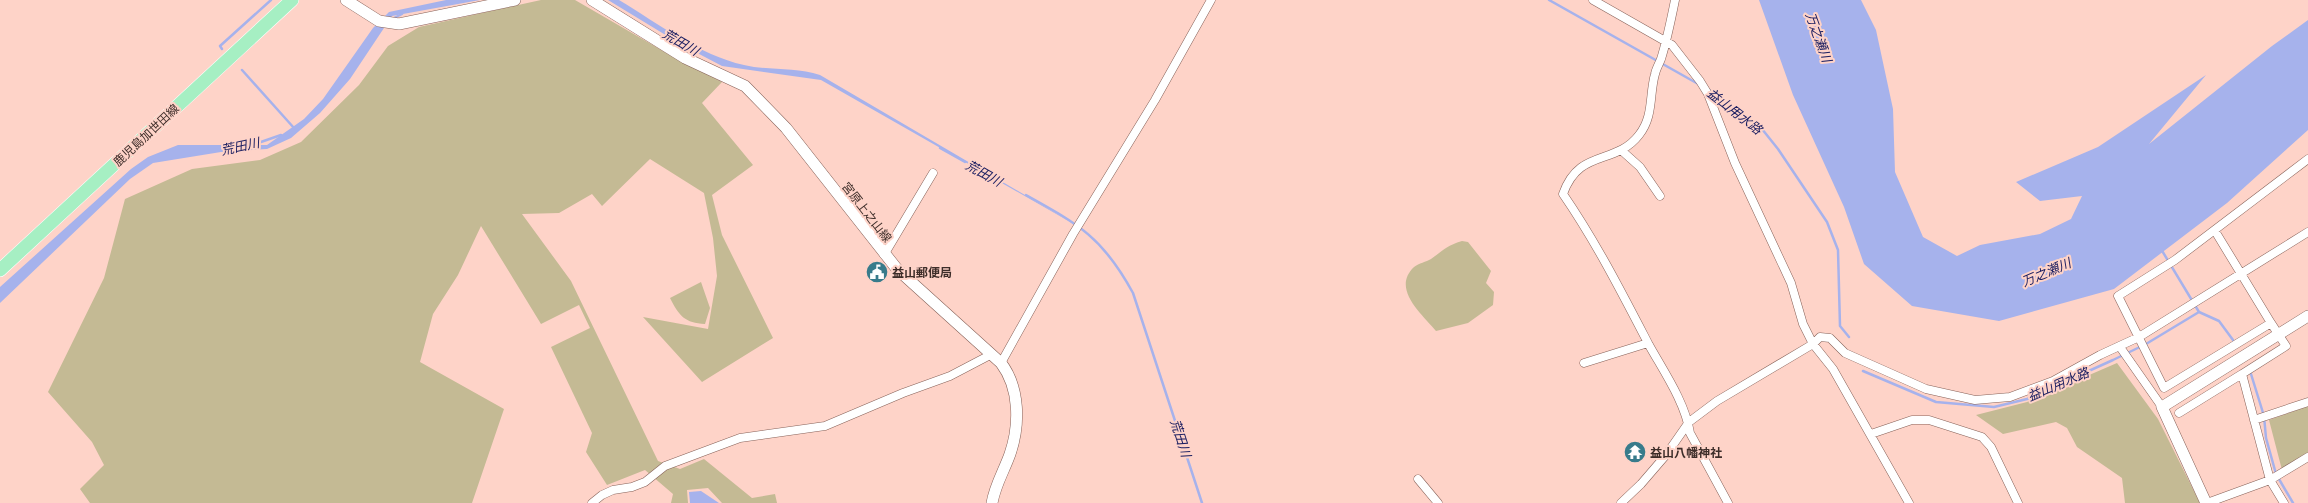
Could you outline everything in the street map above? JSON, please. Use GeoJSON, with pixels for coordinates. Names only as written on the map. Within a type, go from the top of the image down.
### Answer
{"type":"FeatureCollection","features":[{"type":"Feature","properties":{"kind":"main road","name":"鹿児島加世田線"},"geometry":{"type":"LineString","coordinates":[[0,270],[292,0]]}},
{"type":"Feature","properties":{"kind":"street"},"geometry":{"type":"LineString","coordinates":[[346,0],[368,15],[390,24],[409,23],[515,0]]}},
{"type":"Feature","properties":{"kind":"street","name":"宮原上之山線"},"geometry":{"type":"LineString","coordinates":[[592,0],[696,64],[734,79],[745,86],[786,128],[884,255],[925,296],[1001,363],[1013,381],[1016,413],[1010,454],[995,489],[992,503]]}},
{"type":"Feature","properties":{"kind":"street"},"geometry":{"type":"LineString","coordinates":[[1001,363],[1073,234],[1155,100],[1211,0]]}},
{"type":"Feature","properties":{"kind":"street"},"geometry":{"type":"LineString","coordinates":[[1593,0],[1672,45],[1700,81],[1708,94],[1735,163],[1792,283],[1803,324],[1813,344],[1833,369],[1909,503]]}},
{"type":"Feature","properties":{"kind":"street"},"geometry":{"type":"LineString","coordinates":[[1675,0],[1666,42],[1655,74],[1651,111],[1646,124],[1632,143],[1621,150],[1582,165],[1573,174],[1563,194],[1597,244],[1689,422],[1690,433],[1728,503]]}},
{"type":"Feature","properties":{"kind":"street"},"geometry":{"type":"LineString","coordinates":[[1621,150],[1640,167],[1660,196]]}},
{"type":"Feature","properties":{"kind":"street"},"geometry":{"type":"LineString","coordinates":[[2271,323],[2164,388],[2118,296],[2175,260],[2308,159]]}},
{"type":"Feature","properties":{"kind":"street"},"geometry":{"type":"LineString","coordinates":[[884,255],[933,173]]}},
{"type":"Feature","properties":{"kind":"street"},"geometry":{"type":"LineString","coordinates":[[2179,413],[2286,346],[2215,231]]}},
{"type":"Feature","properties":{"kind":"street"},"geometry":{"type":"LineString","coordinates":[[1621,503],[1641,484],[1666,455],[1689,422],[1717,401],[1813,344],[1820,337],[1830,338],[1845,353],[1926,389],[1982,401],[2010,397],[2053,381],[2100,355],[2142,342],[2200,300],[2308,232]]}},
{"type":"Feature","properties":{"kind":"street"},"geometry":{"type":"LineString","coordinates":[[2162,407],[2308,316]]}},
{"type":"Feature","properties":{"kind":"street"},"geometry":{"type":"LineString","coordinates":[[1584,363],[1648,343]]}},
{"type":"Feature","properties":{"kind":"street"},"geometry":{"type":"LineString","coordinates":[[2121,349],[2129,358],[2162,407],[2207,503],[2272,479],[2308,457]]}},
{"type":"Feature","properties":{"kind":"street"},"geometry":{"type":"LineString","coordinates":[[592,503],[602,495],[613,490],[632,487],[645,482],[665,466],[740,438],[825,426],[885,400],[950,376],[992,354]]}},
{"type":"Feature","properties":{"kind":"street"},"geometry":{"type":"LineString","coordinates":[[2242,374],[2257,419],[2272,479],[2284,503]]}},
{"type":"Feature","properties":{"kind":"street"},"geometry":{"type":"LineString","coordinates":[[2257,419],[2308,402]]}},
{"type":"Feature","properties":{"kind":"street"},"geometry":{"type":"LineString","coordinates":[[1871,434],[1912,420],[1929,420],[1982,437],[1991,447],[2018,503]]}},
{"type":"Feature","properties":{"kind":"street"},"geometry":{"type":"LineString","coordinates":[[1418,479],[1438,503]]}},
{"type":"Feature","properties":{"kind":"shaded area"},"geometry":{"type":"Polygon","coordinates":[[[541,0],[575,0],[670,55],[722,82],[702,103],[753,165],[712,195],[722,235],[773,338],[702,382],[643,317],[708,329],[717,276],[713,238],[704,193],[650,159],[602,206],[592,194],[559,213],[522,214],[571,281],[658,461],[680,469],[704,459],[752,498],[775,494],[777,503],[722,503],[708,488],[687,490],[688,503],[671,503],[673,494],[645,470],[607,485],[586,452],[592,433],[551,347],[590,328],[579,305],[541,324],[481,226],[458,275],[433,314],[420,362],[504,409],[472,503],[90,503],[80,489],[104,465],[92,442],[48,392],[104,278],[125,199],[192,169],[260,160],[301,142],[359,85],[388,46],[419,27],[541,0]]]}},
{"type":"Feature","properties":{"kind":"shaded area"},"geometry":{"type":"Polygon","coordinates":[[[1462,241],[1468,242],[1491,271],[1486,283],[1494,292],[1493,305],[1468,323],[1436,331],[1411,301],[1407,292],[1406,284],[1408,275],[1414,267],[1462,241]]]}},
{"type":"Feature","properties":{"kind":"shaded area"},"geometry":{"type":"Polygon","coordinates":[[[701,282],[710,308],[705,324],[692,322],[683,317],[676,310],[670,298],[701,282]]]}},
{"type":"Feature","properties":{"kind":"shaded area"},"geometry":{"type":"Polygon","coordinates":[[[2117,363],[2158,419],[2200,503],[2125,503],[2122,478],[2077,447],[2067,428],[2056,422],[2003,434],[1976,415],[2027,402],[2117,363]]]}},
{"type":"Feature","properties":{"kind":"shaded area"},"geometry":{"type":"Polygon","coordinates":[[[2308,406],[2308,453],[2282,470],[2269,420],[2308,406]]]}},
{"type":"Feature","properties":{"kind":"water"},"geometry":{"type":"Polygon","coordinates":[[[446,0],[480,0],[392,16],[350,79],[320,113],[291,138],[267,149],[221,152],[153,163],[130,179],[0,303],[0,287],[131,169],[148,157],[178,145],[267,145],[304,119],[323,99],[373,28],[389,12],[446,0]]]}},
{"type":"Feature","properties":{"kind":"water"},"geometry":{"type":"Polygon","coordinates":[[[608,0],[619,0],[680,38],[711,54],[727,60],[753,67],[802,71],[820,75],[1093,235],[821,80],[722,66],[682,45],[608,0]]]}},
{"type":"Feature","properties":{"kind":"water","name":"万之瀬川"},"geometry":{"type":"Polygon","coordinates":[[[1759,0],[1861,0],[1876,30],[1893,109],[1895,172],[1923,237],[1957,256],[1980,245],[2040,234],[2071,219],[2082,196],[2040,201],[2016,182],[2098,147],[2206,75],[2149,144],[2272,46],[2308,20],[2308,130],[2227,203],[2114,289],[1999,321],[1912,306],[1864,264],[1844,207],[1793,95],[1759,0]]]}},
{"type":"Feature","properties":{"kind":"water"},"geometry":{"type":"Polygon","coordinates":[[[701,491],[719,503],[690,503],[689,492],[701,491]]]}},
{"type":"Feature","properties":{"kind":"waterway"},"geometry":{"type":"LineString","coordinates":[[222,49],[220,46],[271,0]]}},
{"type":"Feature","properties":{"kind":"waterway","name":"益山用水路"},"geometry":{"type":"LineString","coordinates":[[1549,0],[1700,85]]}},
{"type":"Feature","properties":{"kind":"waterway","name":"荒田川"},"geometry":{"type":"LineString","coordinates":[[392,19],[402,14]]}},
{"type":"Feature","properties":{"kind":"waterway"},"geometry":{"type":"LineString","coordinates":[[242,70],[294,128]]}},
{"type":"Feature","properties":{"kind":"waterway","name":"益山用水路"},"geometry":{"type":"LineString","coordinates":[[1709,90],[1762,129],[1778,149],[1827,222],[1838,250],[1840,326],[1849,337]]}},
{"type":"Feature","properties":{"kind":"waterway","name":"荒田川"},"geometry":{"type":"LineString","coordinates":[[244,146],[281,135]]}},
{"type":"Feature","properties":{"kind":"waterway","name":"荒田川"},"geometry":{"type":"LineString","coordinates":[[940,148],[965,162]]}},
{"type":"Feature","properties":{"kind":"waterway","name":"荒田川"},"geometry":{"type":"LineString","coordinates":[[1026,195],[1061,215],[1088,235],[1111,259],[1133,293],[1202,503]]}},
{"type":"Feature","properties":{"kind":"waterway"},"geometry":{"type":"LineString","coordinates":[[2161,249],[2199,312]]}},
{"type":"Feature","properties":{"kind":"waterway","name":"益山用水路"},"geometry":{"type":"LineString","coordinates":[[2199,312],[2219,321],[2233,340]]}},
{"type":"Feature","properties":{"kind":"waterway","name":"益山用水路"},"geometry":{"type":"LineString","coordinates":[[1863,371],[1936,402],[1994,407],[2027,399],[2113,360],[2146,344],[2199,312]]}},
{"type":"Feature","properties":{"kind":"waterway","name":"益山用水路"},"geometry":{"type":"LineString","coordinates":[[2251,374],[2264,416],[2266,438],[2276,474],[2293,503]]}},
{"type":"Feature","properties":{"kind":"place","name":"益山郵便局"},"geometry":{"type":"Point","coordinates":[877,272]}},
{"type":"Feature","properties":{"kind":"place","name":"益山八幡神社"},"geometry":{"type":"Point","coordinates":[1635,452]}}]}
